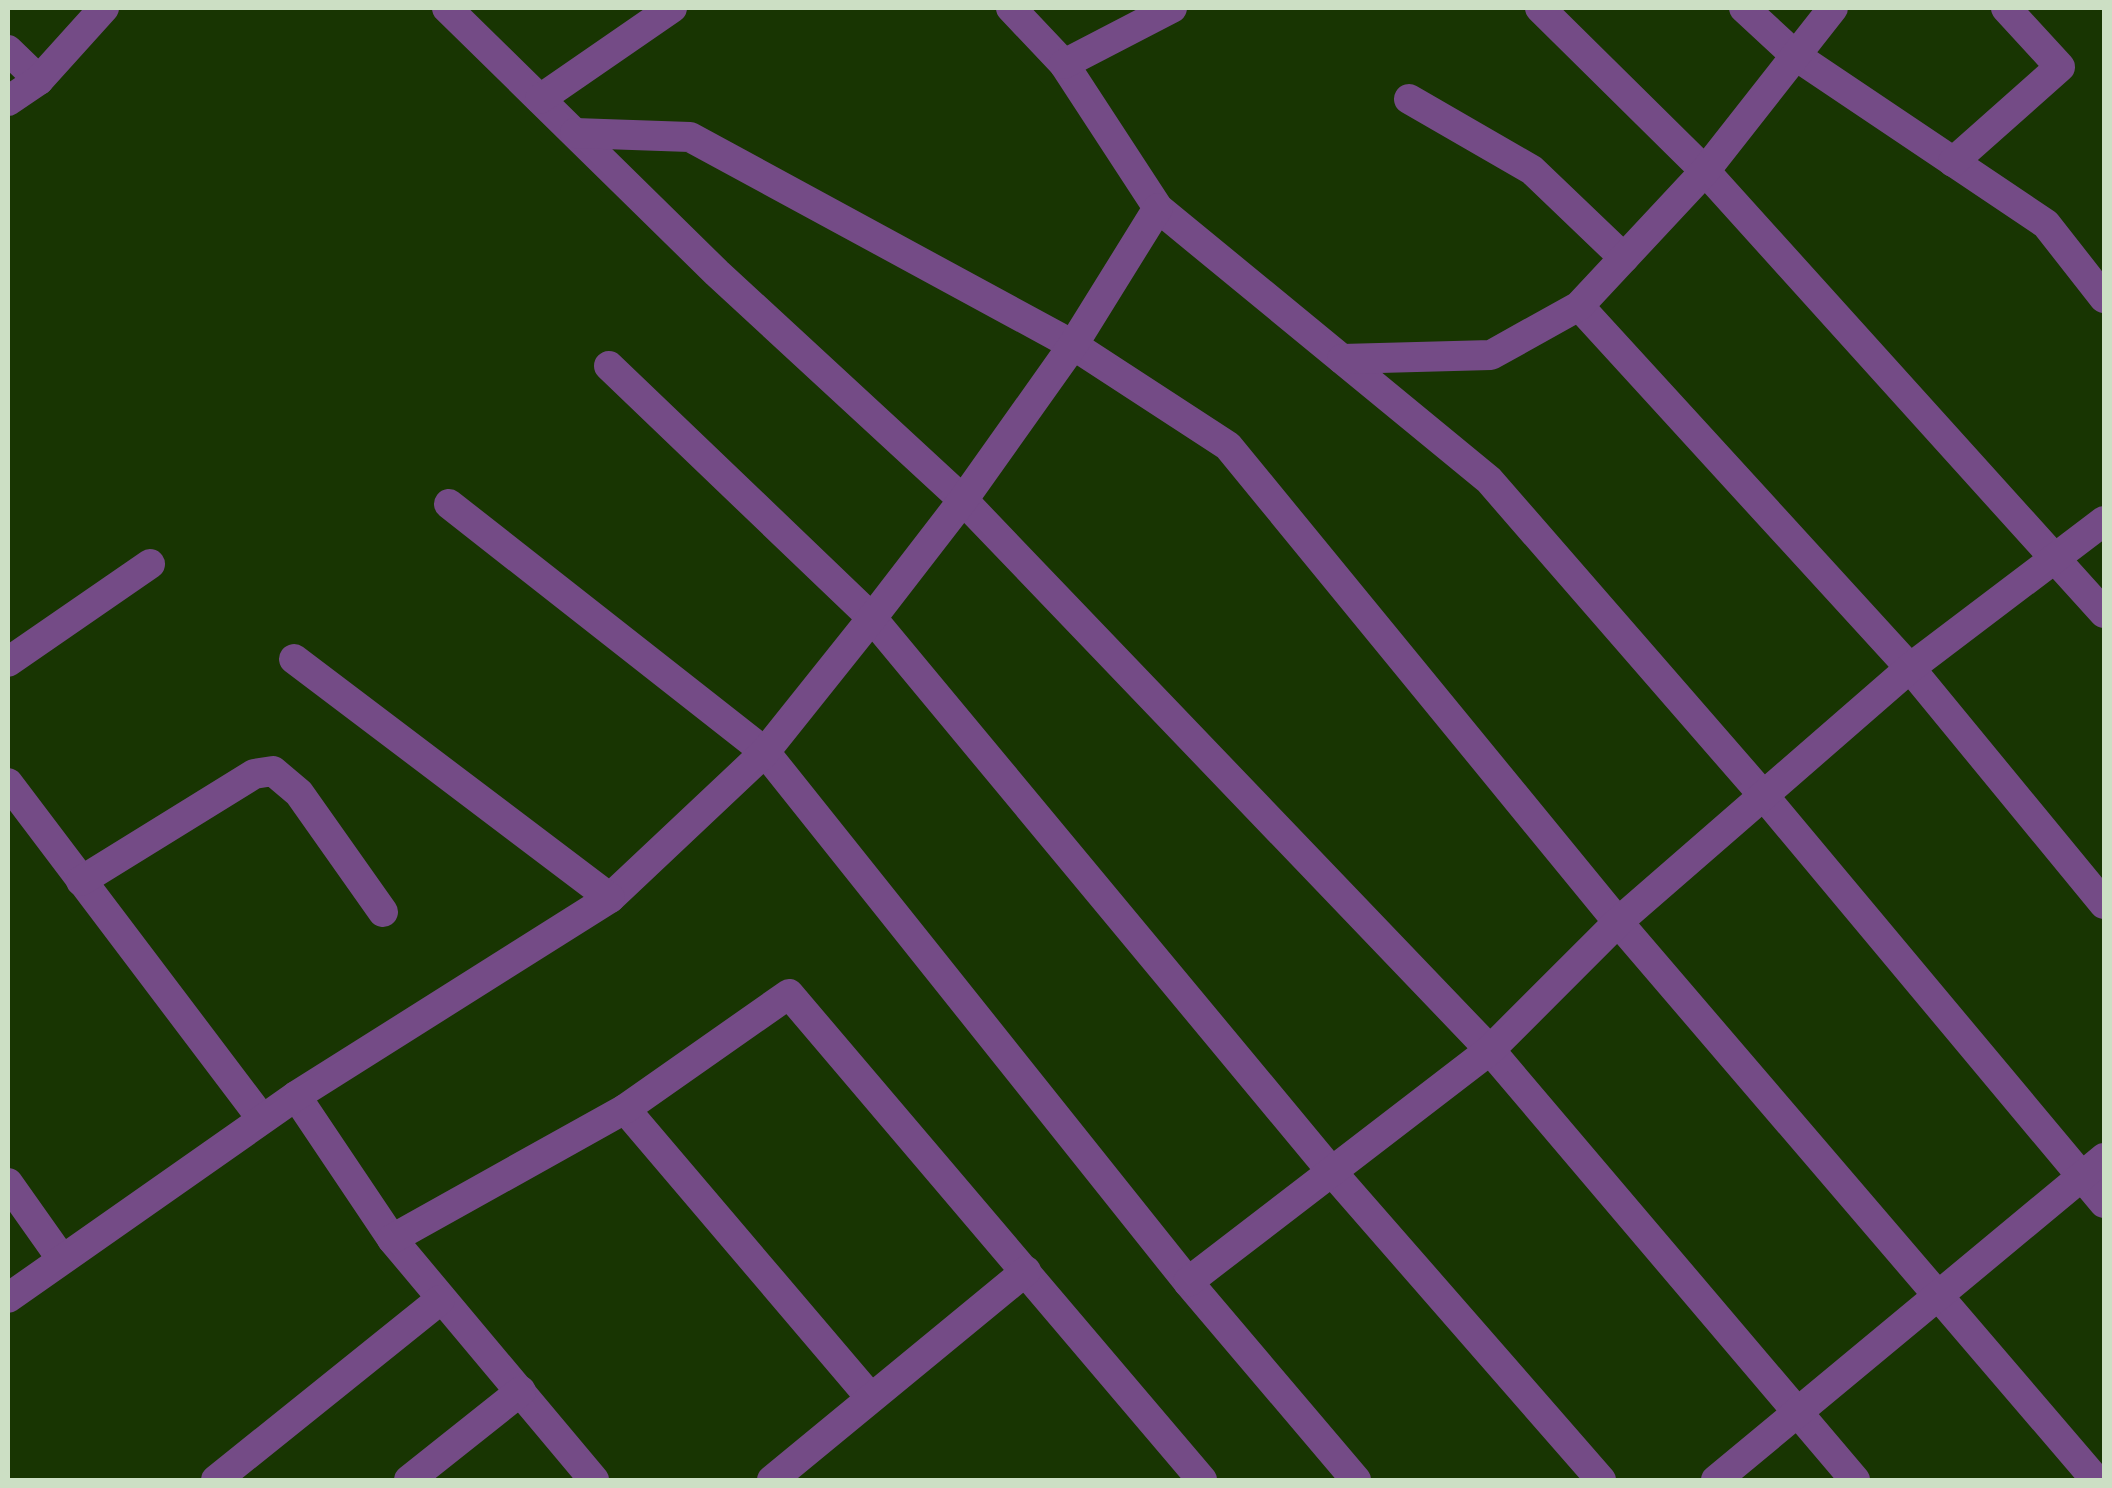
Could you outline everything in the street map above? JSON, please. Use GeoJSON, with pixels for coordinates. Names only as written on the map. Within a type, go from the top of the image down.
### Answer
{"type":"FeatureCollection","features":[{"type":"Feature","properties":{"kind":"street"},"geometry":{"type":"LineString","coordinates":[[8,101],[38,80],[104,8]]}},
{"type":"Feature","properties":{"kind":"street"},"geometry":{"type":"LineString","coordinates":[[447,8],[717,273],[963,500],[1490,1050],[1856,1480]]}},
{"type":"Feature","properties":{"kind":"street"},"geometry":{"type":"LineString","coordinates":[[540,99],[672,8]]}},
{"type":"Feature","properties":{"kind":"street"},"geometry":{"type":"LineString","coordinates":[[1011,8],[1064,64],[1158,208],[1489,480],[2093,1168],[2104,1203]]}},
{"type":"Feature","properties":{"kind":"street"},"geometry":{"type":"LineString","coordinates":[[1064,64],[1172,8]]}},
{"type":"Feature","properties":{"kind":"street"},"geometry":{"type":"LineString","coordinates":[[1540,8],[1705,171],[2104,613]]}},
{"type":"Feature","properties":{"kind":"street"},"geometry":{"type":"LineString","coordinates":[[1744,8],[1796,56],[2046,224],[2104,298]]}},
{"type":"Feature","properties":{"kind":"street"},"geometry":{"type":"LineString","coordinates":[[1342,359],[1490,355],[1580,306],[1705,171],[1834,8]]}},
{"type":"Feature","properties":{"kind":"street"},"geometry":{"type":"LineString","coordinates":[[1953,162],[2060,68],[2006,8]]}},
{"type":"Feature","properties":{"kind":"street"},"geometry":{"type":"LineString","coordinates":[[8,50],[38,80]]}},
{"type":"Feature","properties":{"kind":"street"},"geometry":{"type":"LineString","coordinates":[[1409,99],[1532,170],[1624,258]]}},
{"type":"Feature","properties":{"kind":"street"},"geometry":{"type":"LineString","coordinates":[[574,133],[690,136],[1073,345],[1228,446],[1618,922],[2096,1480]]}},
{"type":"Feature","properties":{"kind":"street"},"geometry":{"type":"LineString","coordinates":[[8,1298],[296,1096],[610,898],[765,752],[963,500],[1073,345],[1158,208]]}},
{"type":"Feature","properties":{"kind":"street"},"geometry":{"type":"LineString","coordinates":[[1580,306],[1910,668],[2104,904]]}},
{"type":"Feature","properties":{"kind":"street"},"geometry":{"type":"LineString","coordinates":[[609,366],[872,618],[1332,1172],[1601,1480]]}},
{"type":"Feature","properties":{"kind":"street"},"geometry":{"type":"LineString","coordinates":[[449,504],[765,752],[1188,1282],[1356,1480]]}},
{"type":"Feature","properties":{"kind":"street"},"geometry":{"type":"LineString","coordinates":[[1188,1282],[1490,1050],[1618,922],[1910,668],[2104,521]]}},
{"type":"Feature","properties":{"kind":"street"},"geometry":{"type":"LineString","coordinates":[[8,662],[150,564]]}},
{"type":"Feature","properties":{"kind":"street"},"geometry":{"type":"LineString","coordinates":[[294,659],[610,898]]}},
{"type":"Feature","properties":{"kind":"street"},"geometry":{"type":"LineString","coordinates":[[81,880],[254,774],[274,771],[299,794],[384,912]]}},
{"type":"Feature","properties":{"kind":"street"},"geometry":{"type":"LineString","coordinates":[[8,783],[262,1119]]}},
{"type":"Feature","properties":{"kind":"street"},"geometry":{"type":"LineString","coordinates":[[392,1239],[624,1109],[789,994],[1202,1480]]}},
{"type":"Feature","properties":{"kind":"street"},"geometry":{"type":"LineString","coordinates":[[296,1096],[392,1239],[594,1480]]}},
{"type":"Feature","properties":{"kind":"street"},"geometry":{"type":"LineString","coordinates":[[624,1109],[870,1397]]}},
{"type":"Feature","properties":{"kind":"street"},"geometry":{"type":"LineString","coordinates":[[1716,1480],[2093,1168]]}},
{"type":"Feature","properties":{"kind":"street"},"geometry":{"type":"LineString","coordinates":[[8,1183],[62,1258]]}},
{"type":"Feature","properties":{"kind":"street"},"geometry":{"type":"LineString","coordinates":[[772,1480],[1026,1272]]}},
{"type":"Feature","properties":{"kind":"street"},"geometry":{"type":"LineString","coordinates":[[216,1480],[440,1300]]}},
{"type":"Feature","properties":{"kind":"street"},"geometry":{"type":"LineString","coordinates":[[408,1480],[521,1391]]}}]}
